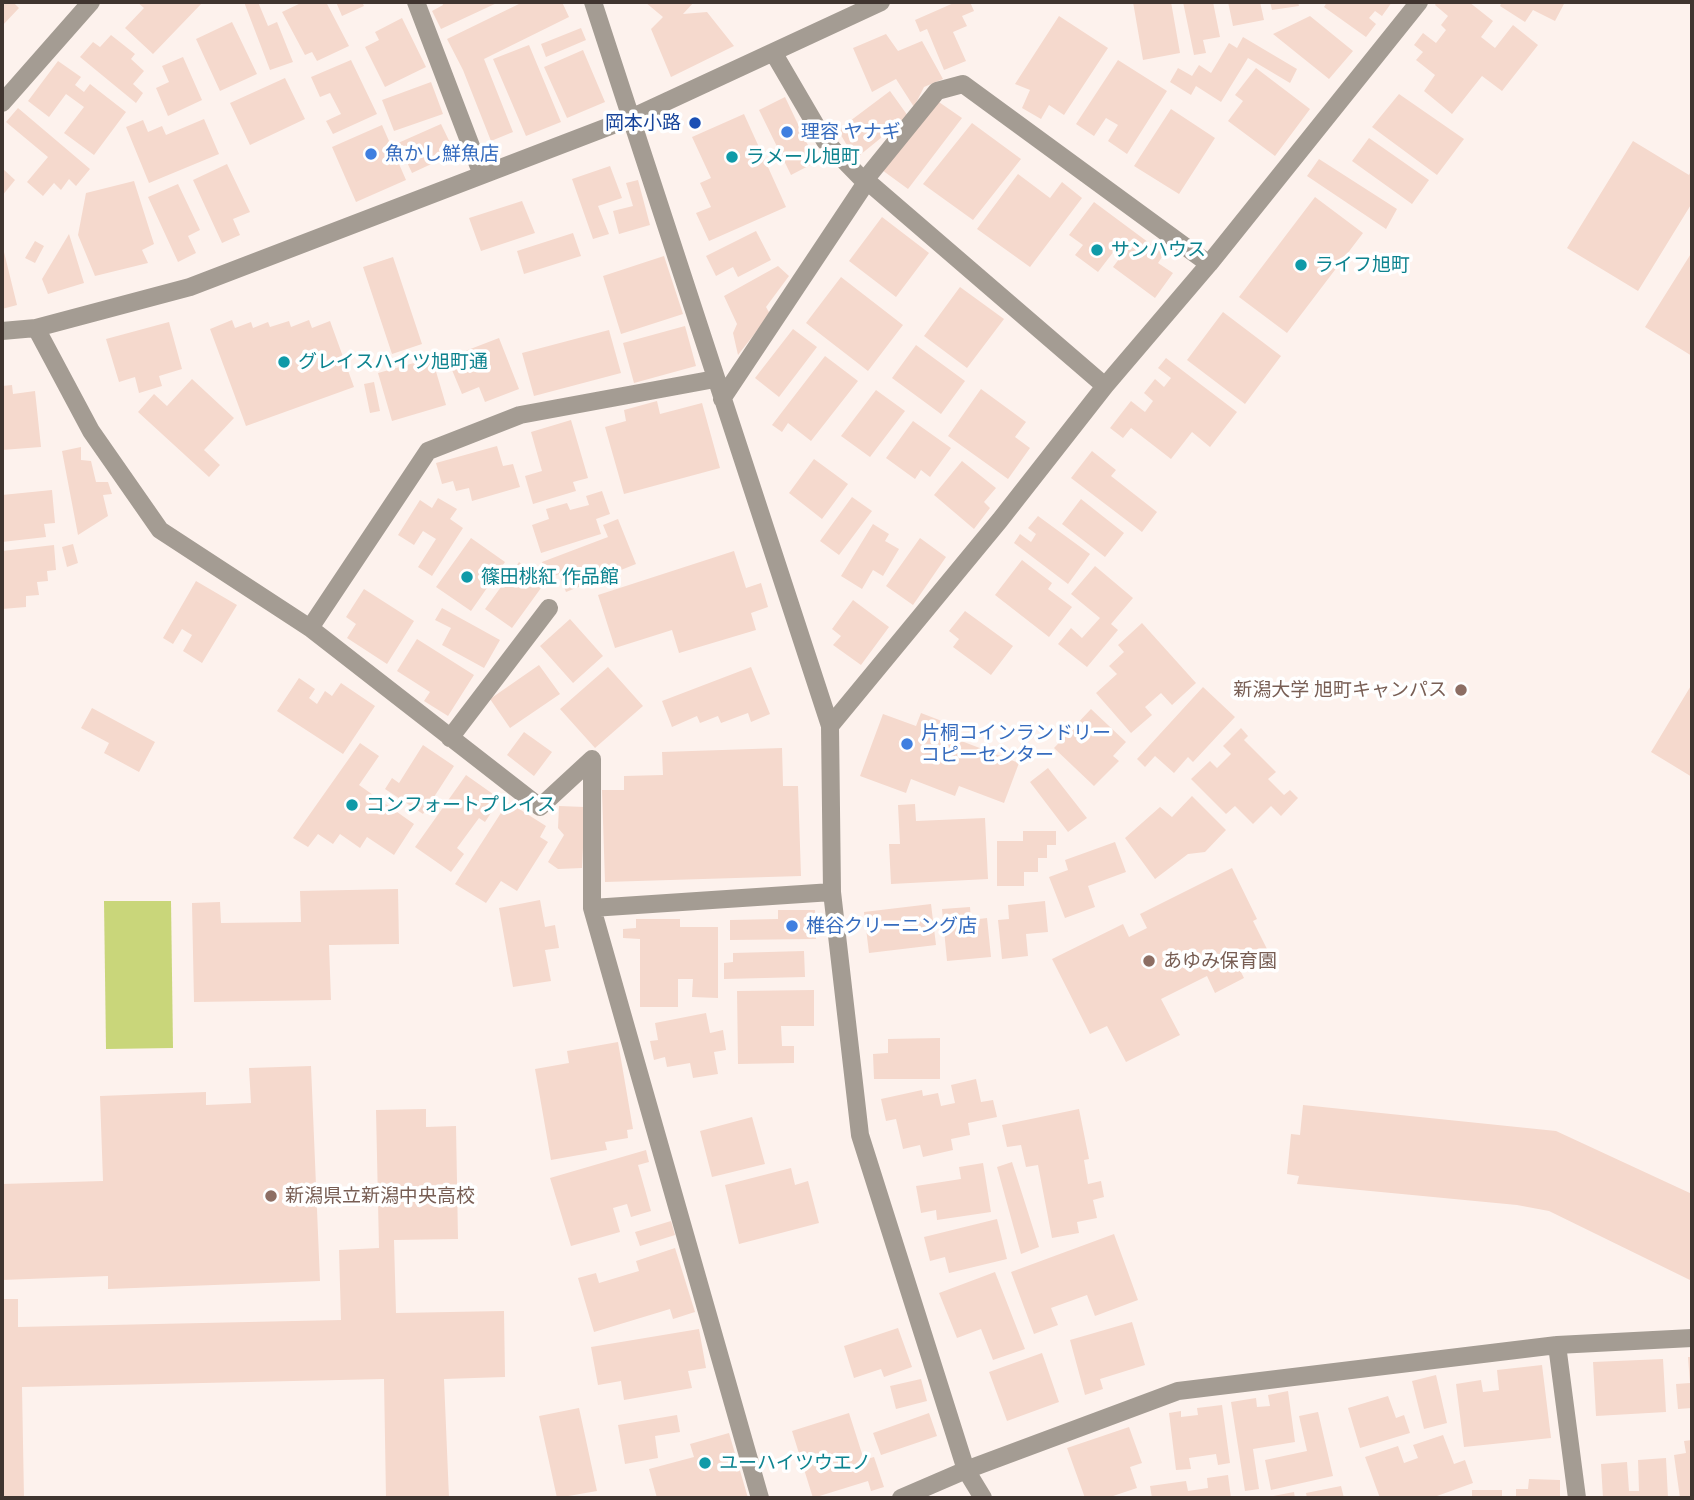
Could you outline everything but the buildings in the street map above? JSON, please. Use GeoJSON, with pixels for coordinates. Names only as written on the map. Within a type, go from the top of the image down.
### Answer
{"type":"FeatureCollection","features":[{"type":"Feature","properties":{"kind":"street"},"geometry":{"type":"LineString","coordinates":[[2,103],[91,2]]}},
{"type":"Feature","properties":{"kind":"street"},"geometry":{"type":"LineString","coordinates":[[416,2],[482,174]]}},
{"type":"Feature","properties":{"kind":"street"},"geometry":{"type":"LineString","coordinates":[[593,2],[830,726],[832,892],[860,1135],[966,1471],[983,1498]]}},
{"type":"Feature","properties":{"kind":"street"},"geometry":{"type":"LineString","coordinates":[[2,331],[36,328],[190,287],[631,118],[881,2]]}},
{"type":"Feature","properties":{"kind":"street"},"geometry":{"type":"LineString","coordinates":[[830,726],[1000,520],[1105,386],[1209,264],[1419,2]]}},
{"type":"Feature","properties":{"kind":"street"},"geometry":{"type":"LineString","coordinates":[[773,52],[825,141],[866,181],[1105,386]]}},
{"type":"Feature","properties":{"kind":"street"},"geometry":{"type":"LineString","coordinates":[[722,399],[866,181],[937,91],[963,84],[1209,264]]}},
{"type":"Feature","properties":{"kind":"street"},"geometry":{"type":"LineString","coordinates":[[36,328],[92,430],[160,530],[310,628],[540,807],[592,759],[592,908],[760,1498]]}},
{"type":"Feature","properties":{"kind":"street"},"geometry":{"type":"LineString","coordinates":[[310,628],[428,451],[520,415],[715,379]]}},
{"type":"Feature","properties":{"kind":"street"},"geometry":{"type":"LineString","coordinates":[[450,738],[549,608]]}},
{"type":"Feature","properties":{"kind":"street"},"geometry":{"type":"LineString","coordinates":[[592,908],[832,892]]}},
{"type":"Feature","properties":{"kind":"street"},"geometry":{"type":"LineString","coordinates":[[901,1498],[1178,1391],[1557,1345],[1692,1338]]}},
{"type":"Feature","properties":{"kind":"street"},"geometry":{"type":"LineString","coordinates":[[1557,1345],[1577,1498]]}},
{"type":"Feature","properties":{"kind":"green space"},"geometry":{"type":"Polygon","coordinates":[[[104,901],[171,901],[173,1048],[106,1049],[104,901]]]}},
{"type":"Feature","properties":{"kind":"place","name":"岡本小路"},"geometry":{"type":"Point","coordinates":[695,123]}},
{"type":"Feature","properties":{"kind":"place","name":"理容 ヤナギ"},"geometry":{"type":"Point","coordinates":[787,132]}},
{"type":"Feature","properties":{"kind":"place","name":"魚かし鮮魚店"},"geometry":{"type":"Point","coordinates":[371,154]}},
{"type":"Feature","properties":{"kind":"place","name":"ラメール旭町"},"geometry":{"type":"Point","coordinates":[732,157]}},
{"type":"Feature","properties":{"kind":"place","name":"サンハウス"},"geometry":{"type":"Point","coordinates":[1097,250]}},
{"type":"Feature","properties":{"kind":"place","name":"ライフ旭町"},"geometry":{"type":"Point","coordinates":[1301,265]}},
{"type":"Feature","properties":{"kind":"place","name":"グレイスハイツ旭町通"},"geometry":{"type":"Point","coordinates":[284,362]}},
{"type":"Feature","properties":{"kind":"place","name":"篠田桃紅 作品館"},"geometry":{"type":"Point","coordinates":[467,577]}},
{"type":"Feature","properties":{"kind":"place","name":"新潟大学 旭町キャンパス"},"geometry":{"type":"Point","coordinates":[1461,690]}},
{"type":"Feature","properties":{"kind":"place","name":"片桐コインランドリー コピーセンター"},"geometry":{"type":"Point","coordinates":[907,744]}},
{"type":"Feature","properties":{"kind":"place","name":"コンフォートプレイス"},"geometry":{"type":"Point","coordinates":[352,805]}},
{"type":"Feature","properties":{"kind":"place","name":"椎谷クリーニング店"},"geometry":{"type":"Point","coordinates":[792,926]}},
{"type":"Feature","properties":{"kind":"place","name":"あゆみ保育園"},"geometry":{"type":"Point","coordinates":[1149,961]}},
{"type":"Feature","properties":{"kind":"place","name":"新潟県立新潟中央高校"},"geometry":{"type":"Point","coordinates":[271,1196]}},
{"type":"Feature","properties":{"kind":"place","name":"ユーハイツウエノ"},"geometry":{"type":"Point","coordinates":[705,1463]}}]}
